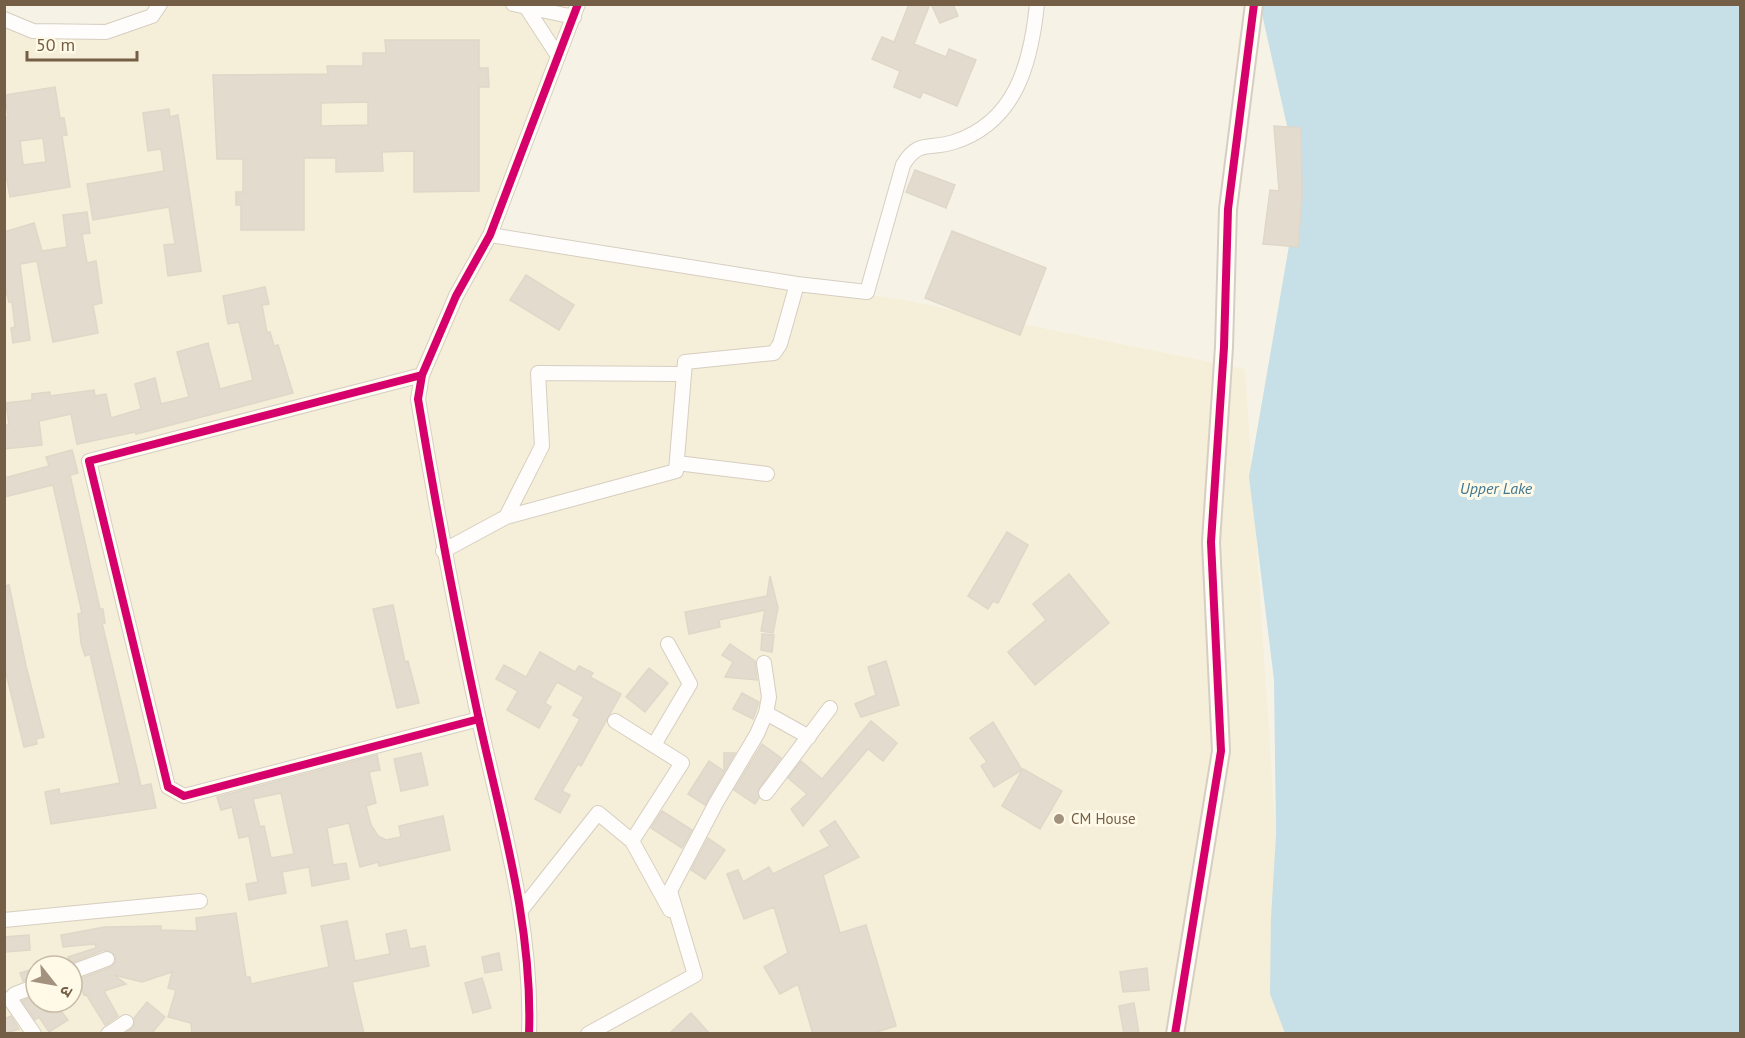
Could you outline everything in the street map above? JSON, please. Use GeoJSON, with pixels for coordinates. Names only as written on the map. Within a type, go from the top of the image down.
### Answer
{"type":"FeatureCollection","features":[{"type":"Feature","properties":{"kind":"street"},"geometry":{"type":"LineString","coordinates":[[4,19],[33,31],[106,32],[152,16],[160,4]]}},
{"type":"Feature","properties":{"kind":"street"},"geometry":{"type":"LineString","coordinates":[[490,235],[797,284],[867,291],[903,165],[909,154],[918,147],[952,143],[981,131],[989,123],[1019,87],[1034,41],[1037,4]]}},
{"type":"Feature","properties":{"kind":"street"},"geometry":{"type":"LineString","coordinates":[[1175,1034],[1221,751],[1211,542],[1224,347],[1228,209],[1254,4]]}},
{"type":"Feature","properties":{"kind":"street"},"geometry":{"type":"LineString","coordinates":[[520,6],[576,11],[490,235],[456,296],[422,375],[418,399],[443,551],[522,909],[530,997],[529,1034]]}},
{"type":"Feature","properties":{"kind":"street"},"geometry":{"type":"LineString","coordinates":[[520,6],[558,56]]}},
{"type":"Feature","properties":{"kind":"street"},"geometry":{"type":"LineString","coordinates":[[443,551],[506,517],[676,471],[682,374],[685,362],[774,353],[780,344],[797,284]]}},
{"type":"Feature","properties":{"kind":"street"},"geometry":{"type":"LineString","coordinates":[[506,517],[542,446],[538,373],[682,374]]}},
{"type":"Feature","properties":{"kind":"street"},"geometry":{"type":"LineString","coordinates":[[422,375],[88,461],[168,787],[184,796],[479,719]]}},
{"type":"Feature","properties":{"kind":"street"},"geometry":{"type":"LineString","coordinates":[[677,463],[767,474]]}},
{"type":"Feature","properties":{"kind":"street"},"geometry":{"type":"LineString","coordinates":[[654,745],[690,684],[668,644]]}},
{"type":"Feature","properties":{"kind":"street"},"geometry":{"type":"LineString","coordinates":[[588,1034],[695,975],[670,891],[766,713],[769,697],[764,663]]}},
{"type":"Feature","properties":{"kind":"street"},"geometry":{"type":"LineString","coordinates":[[766,793],[830,708]]}},
{"type":"Feature","properties":{"kind":"street"},"geometry":{"type":"LineString","coordinates":[[766,713],[809,737]]}},
{"type":"Feature","properties":{"kind":"street"},"geometry":{"type":"LineString","coordinates":[[615,721],[682,763],[632,841]]}},
{"type":"Feature","properties":{"kind":"street"},"geometry":{"type":"LineString","coordinates":[[522,909],[598,813],[632,841],[682,933]]}},
{"type":"Feature","properties":{"kind":"street"},"geometry":{"type":"LineString","coordinates":[[4,920],[200,901]]}},
{"type":"Feature","properties":{"kind":"street"},"geometry":{"type":"LineString","coordinates":[[84,968],[107,959]]}},
{"type":"Feature","properties":{"kind":"street"},"geometry":{"type":"LineString","coordinates":[[24,991],[10,999],[34,1034]]}},
{"type":"Feature","properties":{"kind":"street"},"geometry":{"type":"LineString","coordinates":[[108,1034],[126,1022]]}},
{"type":"Feature","properties":{"kind":"shaded area"},"geometry":{"type":"Polygon","coordinates":[[[160,4],[513,4],[574,17],[481,239],[904,300],[1245,369],[1276,840],[1270,993],[1286,1033],[5,1033],[5,17],[42,31],[152,16],[160,4]]]}},
{"type":"Feature","properties":{"kind":"water","name":"Upper Lake"},"geometry":{"type":"Polygon","coordinates":[[[1260,5],[1740,5],[1740,1033],[1285,1033],[1270,994],[1271,918],[1276,835],[1274,680],[1249,477],[1290,240],[1298,175],[1260,5]]]}},
{"type":"Feature","properties":{"kind":"building"},"geometry":{"type":"Polygon","coordinates":[[[909,4],[930,4],[914,44],[946,57],[949,49],[976,60],[957,106],[923,92],[920,98],[894,87],[900,71],[872,59],[882,37],[894,42],[909,4]]]}},
{"type":"Feature","properties":{"kind":"building"},"geometry":{"type":"Polygon","coordinates":[[[931,4],[953,4],[958,16],[940,23],[931,4]]]}},
{"type":"Feature","properties":{"kind":"building"},"geometry":{"type":"Polygon","coordinates":[[[385,40],[479,40],[479,68],[488,68],[489,87],[479,87],[479,191],[414,192],[414,151],[382,152],[383,171],[336,172],[336,158],[304,158],[304,230],[241,230],[241,205],[236,205],[236,192],[243,192],[243,159],[217,159],[213,75],[328,74],[327,66],[363,66],[363,53],[386,53],[385,40]],[[368,102],[321,103],[321,126],[368,125],[368,102]]]}},
{"type":"Feature","properties":{"kind":"building"},"geometry":{"type":"Polygon","coordinates":[[[55,87],[60,118],[64,118],[67,135],[62,136],[70,187],[10,197],[4,164],[4,118],[8,117],[5,95],[55,87]],[[43,138],[20,141],[23,165],[46,162],[43,138]]]}},
{"type":"Feature","properties":{"kind":"building"},"geometry":{"type":"Polygon","coordinates":[[[169,109],[170,117],[178,115],[201,271],[168,276],[164,245],[175,244],[169,207],[93,220],[87,184],[164,171],[161,149],[148,151],[143,113],[169,109]]]}},
{"type":"Feature","properties":{"kind":"building"},"geometry":{"type":"Polygon","coordinates":[[[1274,126],[1301,128],[1302,197],[1298,247],[1263,244],[1270,190],[1279,191],[1274,126]]]}},
{"type":"Feature","properties":{"kind":"building"},"geometry":{"type":"Polygon","coordinates":[[[915,170],[955,185],[946,208],[906,192],[915,170]]]}},
{"type":"Feature","properties":{"kind":"building"},"geometry":{"type":"Polygon","coordinates":[[[87,212],[90,233],[82,234],[87,263],[96,261],[102,303],[93,305],[98,333],[53,342],[37,261],[20,264],[30,340],[13,343],[11,328],[15,327],[12,302],[9,302],[4,283],[4,232],[34,223],[42,251],[67,247],[63,215],[87,212]]]}},
{"type":"Feature","properties":{"kind":"building"},"geometry":{"type":"Polygon","coordinates":[[[952,231],[1046,268],[1020,335],[925,298],[952,231]]]}},
{"type":"Feature","properties":{"kind":"building"},"geometry":{"type":"Polygon","coordinates":[[[526,275],[574,305],[559,330],[510,300],[526,275]]]}},
{"type":"Feature","properties":{"kind":"building"},"geometry":{"type":"Polygon","coordinates":[[[265,287],[269,304],[262,305],[267,333],[270,332],[274,346],[278,345],[293,393],[136,434],[135,432],[77,444],[71,414],[39,421],[42,445],[4,449],[4,425],[9,425],[6,403],[32,400],[32,394],[50,392],[50,396],[94,390],[95,396],[106,394],[111,418],[141,409],[135,384],[155,378],[161,404],[189,397],[177,352],[208,343],[220,389],[253,380],[239,322],[228,324],[223,296],[265,287]]]}},
{"type":"Feature","properties":{"kind":"building"},"geometry":{"type":"Polygon","coordinates":[[[72,450],[78,473],[70,475],[100,609],[103,609],[105,623],[102,623],[141,786],[151,784],[156,808],[51,824],[45,792],[59,789],[60,794],[120,783],[90,654],[85,656],[81,643],[78,614],[82,613],[53,485],[4,497],[4,478],[49,466],[46,457],[72,450]]]}},
{"type":"Feature","properties":{"kind":"building"},"geometry":{"type":"Polygon","coordinates":[[[1007,532],[1028,545],[998,603],[993,601],[988,609],[968,596],[1007,532]]]}},
{"type":"Feature","properties":{"kind":"building"},"geometry":{"type":"Polygon","coordinates":[[[1069,574],[1109,623],[1035,685],[1008,652],[1046,620],[1033,604],[1069,574]]]}},
{"type":"Feature","properties":{"kind":"building"},"geometry":{"type":"Polygon","coordinates":[[[770,576],[778,608],[773,633],[761,631],[765,610],[719,620],[720,627],[689,634],[685,612],[767,596],[770,576]]]}},
{"type":"Feature","properties":{"kind":"building"},"geometry":{"type":"Polygon","coordinates":[[[9,585],[44,737],[36,739],[37,744],[24,747],[4,665],[4,586],[9,585]]]}},
{"type":"Feature","properties":{"kind":"building"},"geometry":{"type":"Polygon","coordinates":[[[393,605],[405,662],[408,661],[419,703],[397,708],[373,609],[393,605]]]}},
{"type":"Feature","properties":{"kind":"building"},"geometry":{"type":"Polygon","coordinates":[[[762,634],[774,635],[772,652],[761,650],[762,634]]]}},
{"type":"Feature","properties":{"kind":"building"},"geometry":{"type":"Polygon","coordinates":[[[730,644],[755,661],[757,680],[725,677],[733,662],[722,655],[730,644]]]}},
{"type":"Feature","properties":{"kind":"building"},"geometry":{"type":"Polygon","coordinates":[[[540,652],[575,672],[579,666],[593,673],[590,677],[621,694],[581,766],[578,764],[562,791],[570,795],[560,813],[535,799],[580,719],[573,715],[584,697],[557,682],[545,703],[551,707],[539,728],[507,710],[518,691],[496,679],[504,665],[526,677],[540,652]]]}},
{"type":"Feature","properties":{"kind":"building"},"geometry":{"type":"Polygon","coordinates":[[[886,661],[899,705],[861,717],[855,704],[876,695],[868,667],[886,661]]]}},
{"type":"Feature","properties":{"kind":"building"},"geometry":{"type":"Polygon","coordinates":[[[649,668],[668,683],[645,712],[626,697],[649,668]]]}},
{"type":"Feature","properties":{"kind":"building"},"geometry":{"type":"Polygon","coordinates":[[[742,693],[759,702],[753,719],[733,709],[742,693]]]}},
{"type":"Feature","properties":{"kind":"building"},"geometry":{"type":"Polygon","coordinates":[[[871,721],[897,743],[883,761],[868,749],[803,826],[791,809],[807,794],[788,778],[801,761],[822,779],[871,721]]]}},
{"type":"Feature","properties":{"kind":"building"},"geometry":{"type":"Polygon","coordinates":[[[993,722],[1022,770],[994,787],[981,766],[987,762],[970,738],[993,722]]]}},
{"type":"Feature","properties":{"kind":"building"},"geometry":{"type":"Polygon","coordinates":[[[762,744],[781,758],[759,788],[759,798],[755,804],[734,790],[762,744]]]}},
{"type":"Feature","properties":{"kind":"building"},"geometry":{"type":"Polygon","coordinates":[[[421,753],[428,785],[401,791],[394,759],[421,753]]]}},
{"type":"Feature","properties":{"kind":"building"},"geometry":{"type":"Polygon","coordinates":[[[724,753],[735,753],[705,805],[688,794],[709,761],[724,771],[724,753]]]}},
{"type":"Feature","properties":{"kind":"building"},"geometry":{"type":"Polygon","coordinates":[[[377,755],[380,770],[369,772],[376,803],[366,806],[371,825],[378,836],[386,840],[401,837],[399,826],[443,816],[450,850],[379,866],[378,862],[360,867],[349,823],[327,828],[333,865],[346,863],[349,879],[312,886],[309,867],[282,872],[286,893],[249,900],[246,884],[258,882],[249,836],[239,838],[232,807],[221,810],[217,797],[377,755]],[[281,793],[253,799],[260,827],[264,826],[271,858],[294,854],[281,793]]]}},
{"type":"Feature","properties":{"kind":"building"},"geometry":{"type":"Polygon","coordinates":[[[1023,769],[1062,791],[1040,829],[1002,806],[1023,769]]]}},
{"type":"Feature","properties":{"kind":"building"},"geometry":{"type":"Polygon","coordinates":[[[662,811],[692,830],[682,848],[651,828],[662,811]]]}},
{"type":"Feature","properties":{"kind":"building"},"geometry":{"type":"Polygon","coordinates":[[[835,821],[859,857],[823,875],[840,933],[866,925],[896,1026],[870,1034],[813,1034],[798,984],[780,994],[764,967],[788,953],[774,907],[744,919],[727,874],[738,870],[743,882],[769,867],[773,874],[830,846],[820,831],[835,821]]]}},
{"type":"Feature","properties":{"kind":"building"},"geometry":{"type":"Polygon","coordinates":[[[708,838],[725,850],[705,879],[691,870],[708,838]]]}},
{"type":"Feature","properties":{"kind":"building"},"geometry":{"type":"Polygon","coordinates":[[[236,913],[246,977],[250,977],[251,984],[329,967],[321,926],[347,921],[355,961],[390,954],[386,934],[406,930],[410,949],[425,946],[429,966],[352,982],[364,1034],[192,1034],[191,1023],[168,1017],[176,990],[168,988],[172,972],[142,982],[114,975],[126,984],[104,991],[118,1016],[105,1025],[86,994],[84,995],[84,977],[111,967],[116,961],[115,955],[104,950],[84,958],[84,954],[77,954],[96,948],[95,944],[63,947],[61,935],[105,927],[161,926],[161,930],[197,931],[196,918],[236,913]]]}},
{"type":"Feature","properties":{"kind":"building"},"geometry":{"type":"Polygon","coordinates":[[[29,935],[30,950],[5,952],[4,937],[29,935]]]}},
{"type":"Feature","properties":{"kind":"building"},"geometry":{"type":"Polygon","coordinates":[[[499,953],[502,970],[485,973],[482,957],[499,953]]]}},
{"type":"Feature","properties":{"kind":"building"},"geometry":{"type":"Polygon","coordinates":[[[1147,968],[1149,990],[1123,992],[1120,972],[1147,968]]]}},
{"type":"Feature","properties":{"kind":"building"},"geometry":{"type":"Polygon","coordinates":[[[482,978],[491,1008],[473,1013],[465,983],[482,978]]]}},
{"type":"Feature","properties":{"kind":"building"},"geometry":{"type":"Polygon","coordinates":[[[147,1002],[165,1017],[151,1034],[125,1034],[134,1026],[134,1018],[147,1002]]]}},
{"type":"Feature","properties":{"kind":"building"},"geometry":{"type":"Polygon","coordinates":[[[1134,1003],[1139,1034],[1124,1034],[1119,1006],[1134,1003]]]}},
{"type":"Feature","properties":{"kind":"building"},"geometry":{"type":"Polygon","coordinates":[[[691,1013],[710,1034],[669,1034],[691,1013]]]}},
{"type":"Feature","properties":{"kind":"building"},"geometry":{"type":"Polygon","coordinates":[[[31,1014],[63,1014],[68,1020],[49,1032],[39,1017],[35,1020],[31,1014]]]}},
{"type":"Feature","properties":{"kind":"building"},"geometry":{"type":"Polygon","coordinates":[[[11,1016],[19,1029],[4,1034],[4,1019],[11,1016]]]}},
{"type":"Feature","properties":{"kind":"cycle path"},"geometry":{"type":"LineString","coordinates":[[529,1034],[529,994],[521,915],[462,640],[418,399],[422,375],[456,296],[490,235],[578,4]]}},
{"type":"Feature","properties":{"kind":"cycle path"},"geometry":{"type":"LineString","coordinates":[[1175,1034],[1221,751],[1211,542],[1224,347],[1228,209],[1254,4]]}},
{"type":"Feature","properties":{"kind":"cycle path"},"geometry":{"type":"LineString","coordinates":[[422,375],[89,461],[168,787],[184,796],[479,719]]}},
{"type":"Feature","properties":{"kind":"place","name":"CM House"},"geometry":{"type":"Point","coordinates":[1059,819]}}]}
